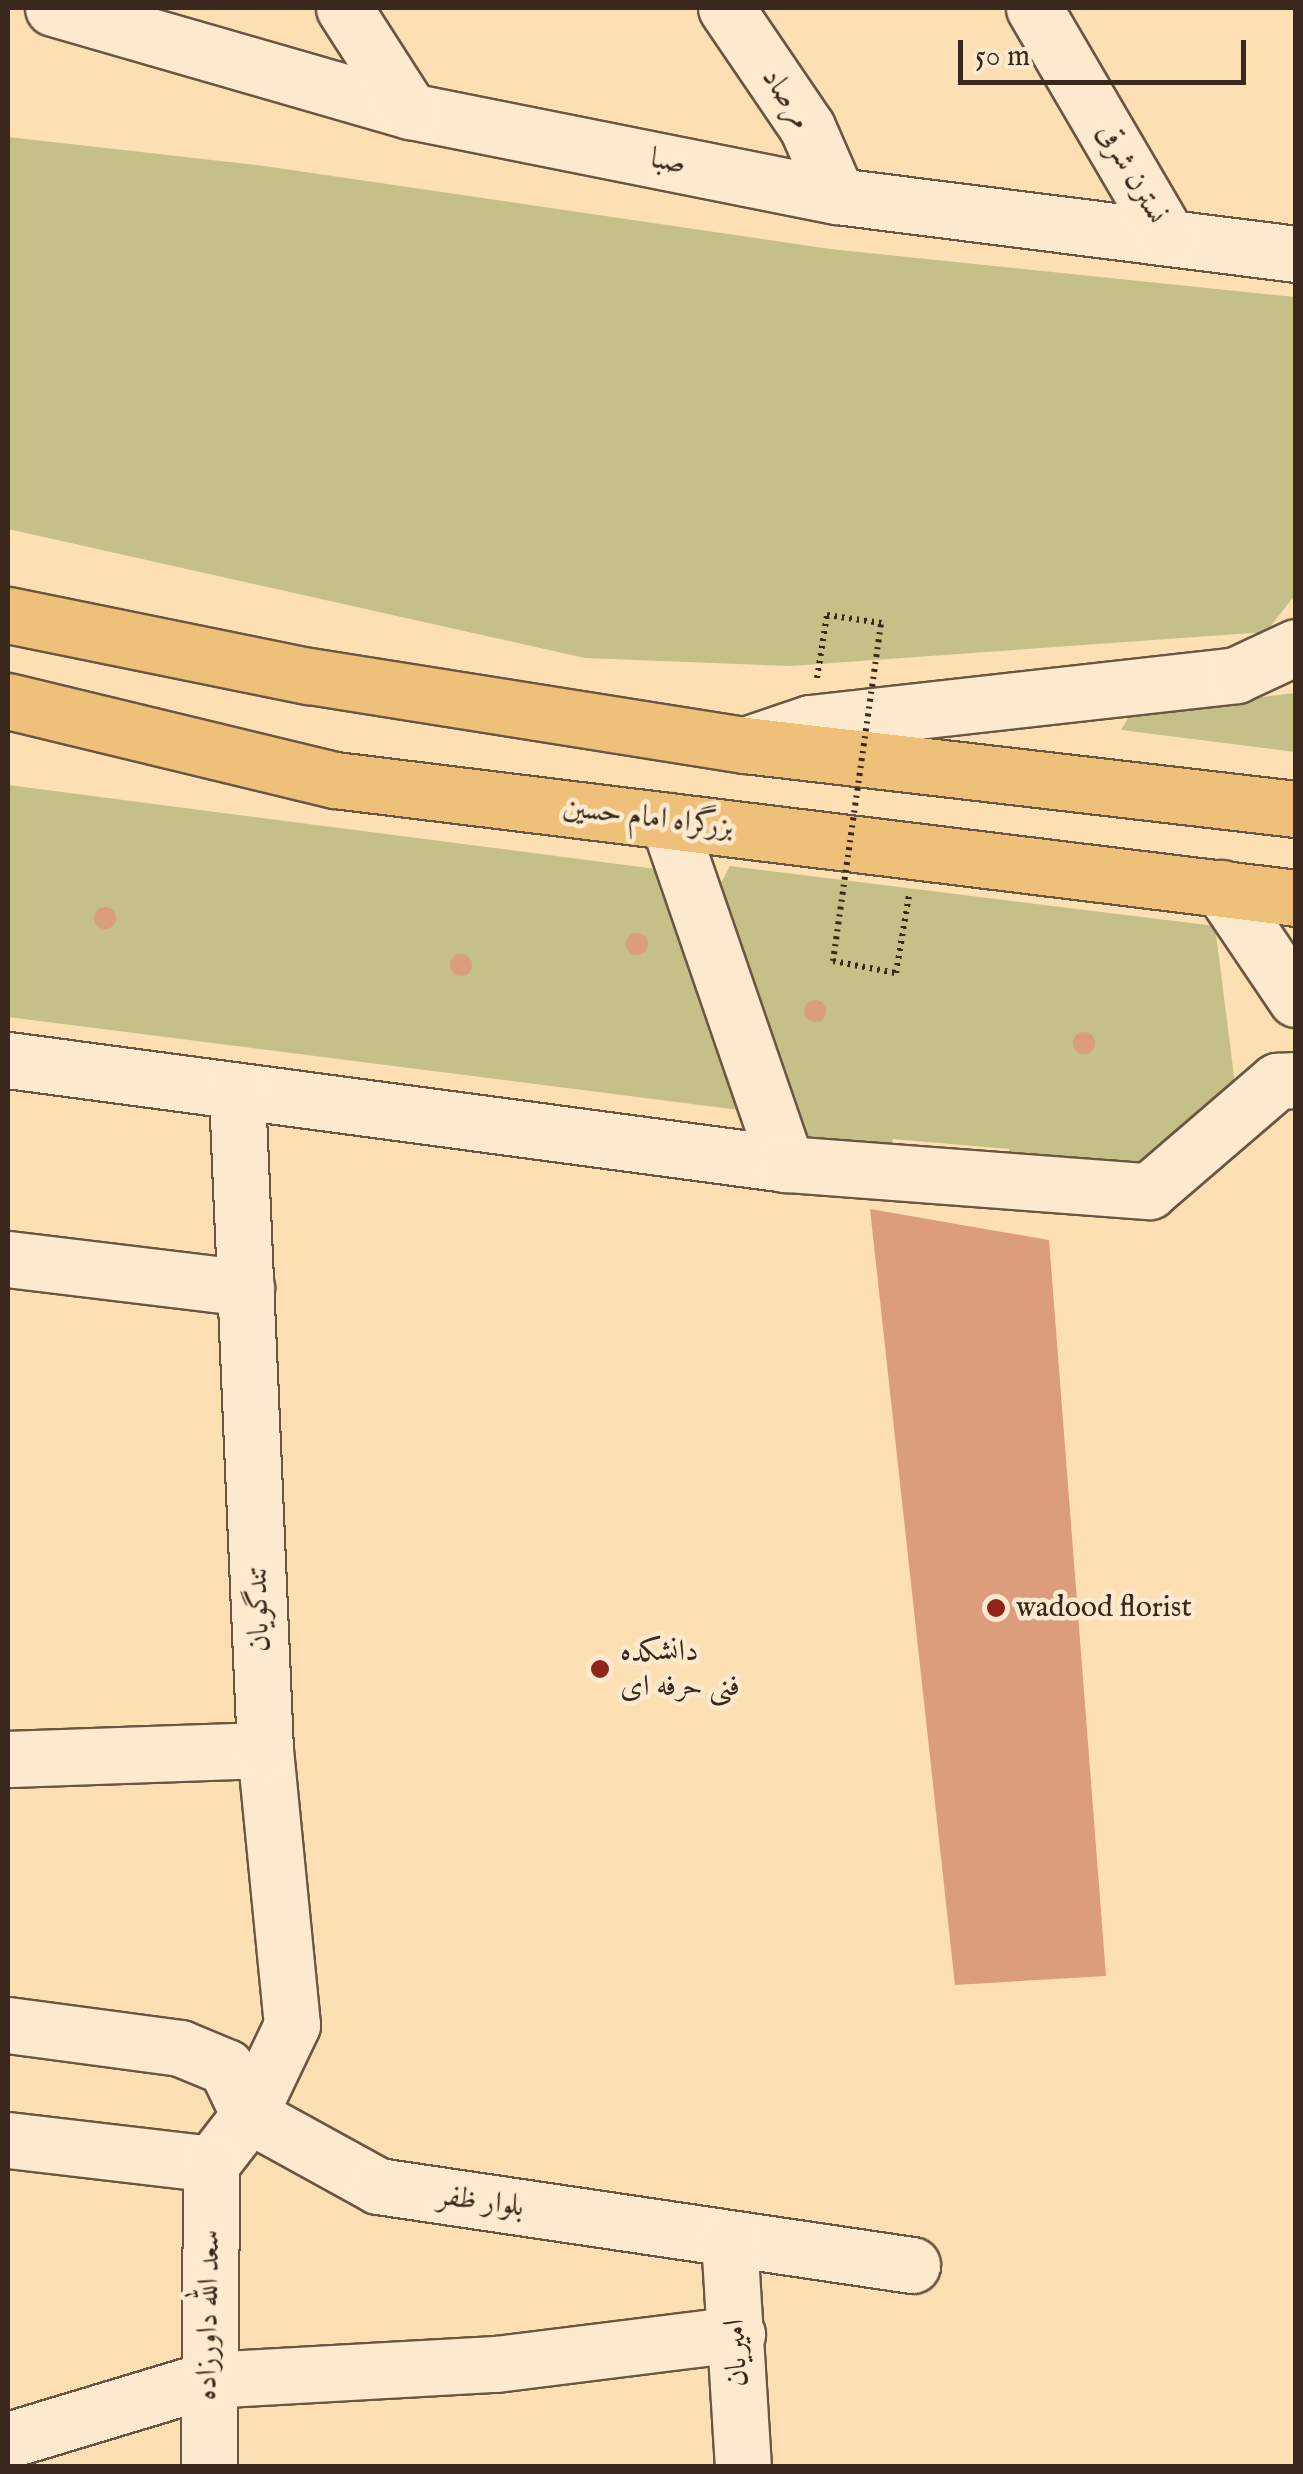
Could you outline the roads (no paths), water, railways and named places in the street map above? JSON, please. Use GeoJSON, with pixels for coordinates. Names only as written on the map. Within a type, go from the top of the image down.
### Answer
{"type":"FeatureCollection","features":[{"type":"Feature","properties":{"kind":"highway"},"geometry":{"type":"LineString","coordinates":[[8,615],[309,676],[745,745],[1296,809]]}},
{"type":"Feature","properties":{"kind":"highway","name":"بزرگراه امام حسین"},"geometry":{"type":"LineString","coordinates":[[8,701],[334,780],[1296,898]]}},
{"type":"Feature","properties":{"kind":"street","name":"صبا"},"geometry":{"type":"LineString","coordinates":[[53,8],[410,111],[838,196],[1296,254]]}},
{"type":"Feature","properties":{"kind":"street"},"geometry":{"type":"LineString","coordinates":[[344,8],[410,111]]}},
{"type":"Feature","properties":{"kind":"street","name":"مرصاد"},"geometry":{"type":"LineString","coordinates":[[726,8],[807,127],[838,196]]}},
{"type":"Feature","properties":{"kind":"street","name":"نسترن شرقی"},"geometry":{"type":"LineString","coordinates":[[1034,8],[1168,237]]}},
{"type":"Feature","properties":{"kind":"street"},"geometry":{"type":"LineString","coordinates":[[745,745],[810,723],[1236,674],[1296,647]]}},
{"type":"Feature","properties":{"kind":"street"},"geometry":{"type":"LineString","coordinates":[[668,821],[786,1164]]}},
{"type":"Feature","properties":{"kind":"street"},"geometry":{"type":"LineString","coordinates":[[1221,888],[1296,999]]}},
{"type":"Feature","properties":{"kind":"street"},"geometry":{"type":"LineString","coordinates":[[8,1060],[786,1164],[1150,1192],[1277,1080],[1296,1080]]}},
{"type":"Feature","properties":{"kind":"street","name":"تندگویان"},"geometry":{"type":"LineString","coordinates":[[238,1092],[266,1750],[292,2026],[248,2114]]}},
{"type":"Feature","properties":{"kind":"street"},"geometry":{"type":"LineString","coordinates":[[8,1259],[246,1288]]}},
{"type":"Feature","properties":{"kind":"street"},"geometry":{"type":"LineString","coordinates":[[8,1759],[266,1750]]}},
{"type":"Feature","properties":{"kind":"street"},"geometry":{"type":"LineString","coordinates":[[8,2025],[180,2048],[226,2066],[248,2114],[212,2164],[8,2140]]}},
{"type":"Feature","properties":{"kind":"street","name":"بلوار ظفر"},"geometry":{"type":"LineString","coordinates":[[248,2114],[378,2186],[912,2265]]}},
{"type":"Feature","properties":{"kind":"street","name":"سعد الله داورزاده"},"geometry":{"type":"LineString","coordinates":[[209,2466],[212,2164]]}},
{"type":"Feature","properties":{"kind":"street","name":"امیریان"},"geometry":{"type":"LineString","coordinates":[[730,2239],[742,2466]]}},
{"type":"Feature","properties":{"kind":"street"},"geometry":{"type":"LineString","coordinates":[[8,2440],[208,2380],[496,2364],[737,2334]]}},
{"type":"Feature","properties":{"kind":"place","name":"wadood florist"},"geometry":{"type":"Point","coordinates":[996,1608]}},
{"type":"Feature","properties":{"kind":"place","name":"دانشکده فنی حرفه ای"},"geometry":{"type":"Point","coordinates":[600,1669]}}]}
